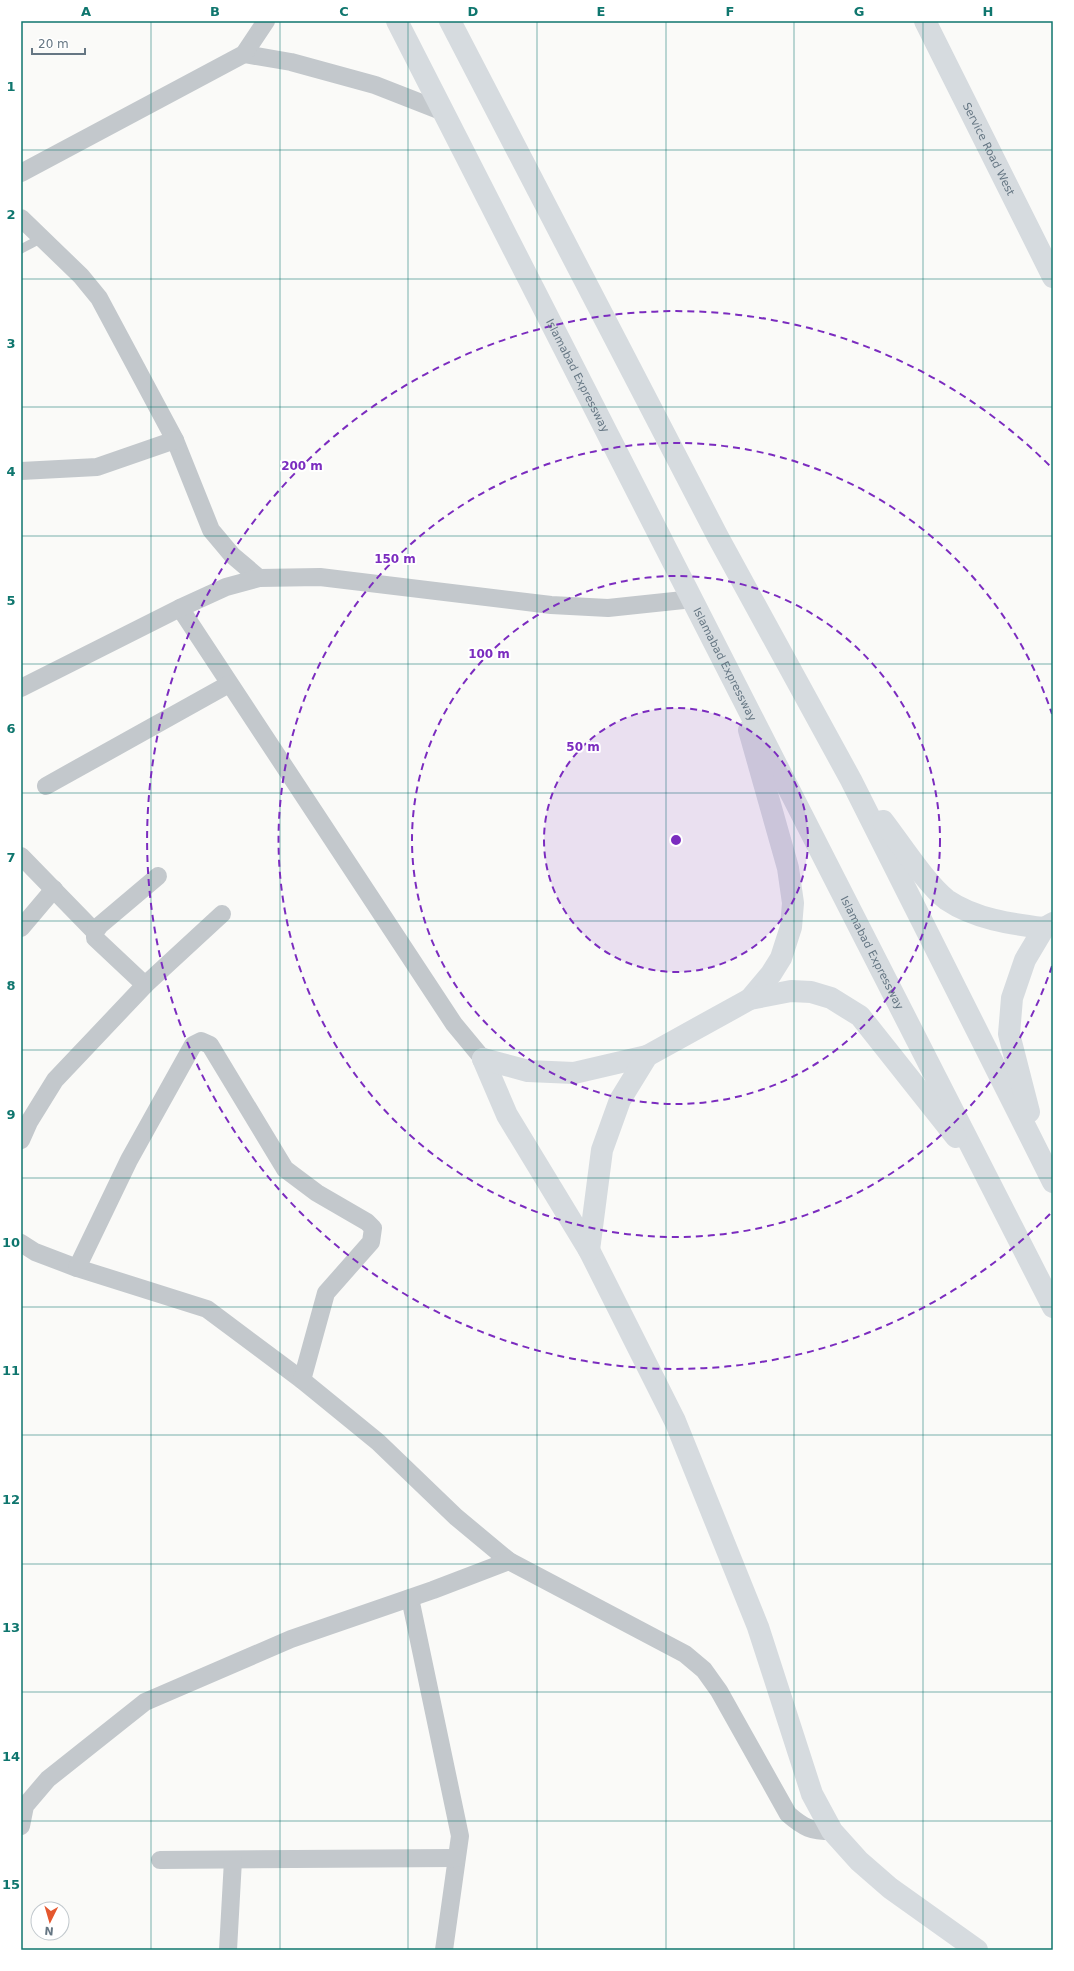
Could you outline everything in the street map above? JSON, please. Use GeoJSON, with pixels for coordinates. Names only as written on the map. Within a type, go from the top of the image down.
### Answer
{"type":"FeatureCollection","features":[{"type":"Feature","properties":{"kind":"main road","name":"Islamabad Expressway"},"geometry":{"type":"LineString","coordinates":[[397,21],[1053,1307]]}},
{"type":"Feature","properties":{"kind":"main road"},"geometry":{"type":"LineString","coordinates":[[450,21],[718,537],[851,780],[1053,1182]]}},
{"type":"Feature","properties":{"kind":"main road","name":"Service Road West"},"geometry":{"type":"LineString","coordinates":[[925,21],[1053,277]]}},
{"type":"Feature","properties":{"kind":"main road"},"geometry":{"type":"LineString","coordinates":[[738,689],[761,778],[788,868],[793,902],[791,927],[781,958],[771,974],[750,999]]}},
{"type":"Feature","properties":{"kind":"main road"},"geometry":{"type":"LineString","coordinates":[[851,780],[930,882],[947,900],[978,915],[1009,924],[1048,926],[1026,960],[1012,998],[1009,1034],[1042,1160]]}},
{"type":"Feature","properties":{"kind":"main road"},"geometry":{"type":"LineString","coordinates":[[483,1059],[528,1071],[574,1074],[647,1056],[750,999],[790,991],[811,992],[831,998],[860,1016],[983,1170]]}},
{"type":"Feature","properties":{"kind":"main road"},"geometry":{"type":"LineString","coordinates":[[589,1250],[602,1150],[620,1100],[647,1056]]}},
{"type":"Feature","properties":{"kind":"main road"},"geometry":{"type":"LineString","coordinates":[[483,1059],[507,1115],[589,1250],[675,1421],[758,1627],[812,1794],[832,1831],[859,1861],[890,1888],[977,1950]]}},
{"type":"Feature","properties":{"kind":"street"},"geometry":{"type":"LineString","coordinates":[[21,173],[244,54],[266,21]]}},
{"type":"Feature","properties":{"kind":"street"},"geometry":{"type":"LineString","coordinates":[[244,54],[291,62],[374,85],[444,112]]}},
{"type":"Feature","properties":{"kind":"street"},"geometry":{"type":"LineString","coordinates":[[21,218],[81,276],[99,298],[174,440],[212,530],[232,555],[259,578]]}},
{"type":"Feature","properties":{"kind":"street"},"geometry":{"type":"LineString","coordinates":[[21,471],[97,467],[174,440]]}},
{"type":"Feature","properties":{"kind":"street"},"geometry":{"type":"LineString","coordinates":[[21,688],[180,608],[226,587],[259,578],[320,577],[552,605],[608,608],[693,599]]}},
{"type":"Feature","properties":{"kind":"street"},"geometry":{"type":"LineString","coordinates":[[180,608],[454,1024],[483,1059]]}},
{"type":"Feature","properties":{"kind":"street"},"geometry":{"type":"LineString","coordinates":[[46,786],[229,684]]}},
{"type":"Feature","properties":{"kind":"street"},"geometry":{"type":"LineString","coordinates":[[21,856],[94,932],[95,938],[145,985]]}},
{"type":"Feature","properties":{"kind":"street"},"geometry":{"type":"LineString","coordinates":[[94,932],[100,925],[158,876]]}},
{"type":"Feature","properties":{"kind":"street"},"geometry":{"type":"LineString","coordinates":[[21,928],[54,889]]}},
{"type":"Feature","properties":{"kind":"street"},"geometry":{"type":"LineString","coordinates":[[21,1140],[29,1122],[55,1080],[145,985],[222,914]]}},
{"type":"Feature","properties":{"kind":"street"},"geometry":{"type":"LineString","coordinates":[[78,1268],[129,1160],[193,1045],[201,1042],[210,1045],[285,1169],[317,1193],[367,1222],[373,1228],[371,1242],[326,1293],[302,1380]]}},
{"type":"Feature","properties":{"kind":"street"},"geometry":{"type":"LineString","coordinates":[[21,1243],[35,1252],[78,1268],[207,1309],[302,1380],[378,1442],[456,1517],[509,1560],[678,1650],[704,1670],[719,1691],[788,1814],[802,1827],[817,1831],[832,1831]]}},
{"type":"Feature","properties":{"kind":"street"},"geometry":{"type":"LineString","coordinates":[[21,1826],[23,1806],[48,1779],[145,1702],[292,1640],[410,1598],[509,1560]]}},
{"type":"Feature","properties":{"kind":"street"},"geometry":{"type":"LineString","coordinates":[[410,1598],[460,1836],[444,1950]]}},
{"type":"Feature","properties":{"kind":"street"},"geometry":{"type":"LineString","coordinates":[[160,1860],[456,1858]]}},
{"type":"Feature","properties":{"kind":"street"},"geometry":{"type":"LineString","coordinates":[[228,1950],[233,1860]]}},
{"type":"Feature","properties":{"kind":"lane"},"geometry":{"type":"LineString","coordinates":[[21,249],[42,238]]}}]}
